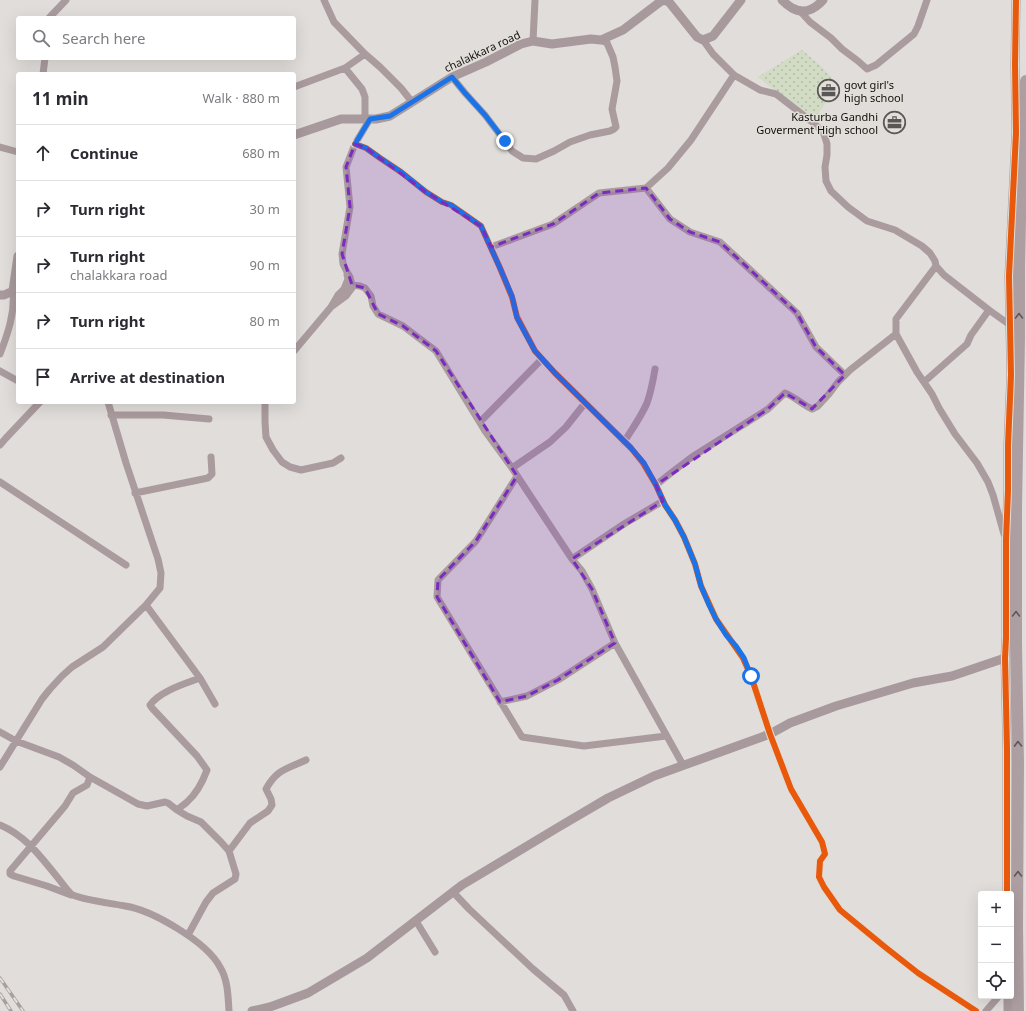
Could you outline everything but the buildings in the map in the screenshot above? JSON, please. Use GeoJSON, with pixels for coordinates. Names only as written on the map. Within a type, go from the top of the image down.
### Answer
{"type":"FeatureCollection","features":[{"type":"Feature","properties":{"kind":"highway"},"geometry":{"type":"LineString","coordinates":[[1018,1011],[1016,492],[1019,338],[1018,267],[1025,136],[1026,81]]}},
{"type":"Feature","properties":{"kind":"main road","name":"chalakkara road"},"geometry":{"type":"LineString","coordinates":[[296,134],[341,119],[390,116],[452,77],[522,44],[533,41],[552,44],[591,39],[601,40],[623,30],[664,0],[667,0],[698,37],[704,40]]}},
{"type":"Feature","properties":{"kind":"main road"},"geometry":{"type":"LineString","coordinates":[[704,40],[713,36],[741,0]]}},
{"type":"Feature","properties":{"kind":"main road"},"geometry":{"type":"LineString","coordinates":[[782,0],[793,9],[805,11],[811,10],[818,6],[823,0]]}},
{"type":"Feature","properties":{"kind":"main road"},"geometry":{"type":"LineString","coordinates":[[1007,891],[1005,658],[1006,540],[1011,375],[1009,276],[1016,133],[1016,0]]}},
{"type":"Feature","properties":{"kind":"main road"},"geometry":{"type":"LineString","coordinates":[[0,294],[4,295],[13,291],[16,270]]}},
{"type":"Feature","properties":{"kind":"main road"},"geometry":{"type":"LineString","coordinates":[[252,1011],[270,1007],[308,993],[367,958],[462,885],[608,798],[654,776],[770,734],[790,723],[836,706],[914,682],[952,676],[1005,658]]}},
{"type":"Feature","properties":{"kind":"main road"},"geometry":{"type":"LineString","coordinates":[[1008,999],[1008,1011]]}},
{"type":"Feature","properties":{"kind":"street"},"geometry":{"type":"LineString","coordinates":[[51,16],[66,0]]}},
{"type":"Feature","properties":{"kind":"street"},"geometry":{"type":"LineString","coordinates":[[324,0],[334,22],[401,88],[412,102]]}},
{"type":"Feature","properties":{"kind":"street"},"geometry":{"type":"LineString","coordinates":[[533,41],[535,0]]}},
{"type":"Feature","properties":{"kind":"street"},"geometry":{"type":"LineString","coordinates":[[799,10],[810,22],[867,69],[876,65],[914,34],[927,0]]}},
{"type":"Feature","properties":{"kind":"street"},"geometry":{"type":"LineString","coordinates":[[452,77],[485,115],[512,151],[523,158],[536,159],[570,142],[590,135],[614,130],[616,127],[612,109],[617,81],[614,57],[607,43],[601,40]]}},
{"type":"Feature","properties":{"kind":"street"},"geometry":{"type":"LineString","coordinates":[[704,40],[713,54],[734,75],[760,90],[776,94],[816,124],[824,134],[827,144],[828,155],[825,167],[826,181],[831,191],[848,207],[867,221],[895,230],[922,246],[930,253],[936,266],[944,275],[1010,325]]}},
{"type":"Feature","properties":{"kind":"street"},"geometry":{"type":"LineString","coordinates":[[296,86],[345,68],[365,54]]}},
{"type":"Feature","properties":{"kind":"street"},"geometry":{"type":"LineString","coordinates":[[43,72],[45,60]]}},
{"type":"Feature","properties":{"kind":"street"},"geometry":{"type":"LineString","coordinates":[[331,307],[346,296],[352,288],[350,277],[343,264],[342,254],[350,207],[346,167],[367,118],[365,97],[362,89],[345,68]]}},
{"type":"Feature","properties":{"kind":"street"},"geometry":{"type":"LineString","coordinates":[[490,247],[553,224],[599,193],[646,188],[668,168],[691,140],[734,75]]}},
{"type":"Feature","properties":{"kind":"street"},"geometry":{"type":"LineString","coordinates":[[355,144],[366,148],[401,172],[426,192],[442,202],[451,205],[481,226],[512,296],[517,318],[535,351],[644,463],[663,501],[684,537],[695,564],[701,586],[713,612],[726,635],[744,658],[770,734],[791,788],[822,842],[825,854],[820,860],[819,877],[824,887],[840,910],[885,947],[918,973],[976,1011]]}},
{"type":"Feature","properties":{"kind":"street"},"geometry":{"type":"LineString","coordinates":[[0,147],[16,151]]}},
{"type":"Feature","properties":{"kind":"street"},"geometry":{"type":"LineString","coordinates":[[646,188],[670,219],[690,232],[720,242],[797,313],[816,346],[845,375]]}},
{"type":"Feature","properties":{"kind":"street"},"geometry":{"type":"LineString","coordinates":[[936,266],[896,319],[896,334],[917,372],[988,482],[1006,540]]}},
{"type":"Feature","properties":{"kind":"street"},"geometry":{"type":"LineString","coordinates":[[296,349],[331,307],[338,295],[346,286],[348,278],[347,272]]}},
{"type":"Feature","properties":{"kind":"street"},"geometry":{"type":"LineString","coordinates":[[352,286],[360,286],[365,288],[372,296],[373,306],[378,314],[403,326],[436,351],[480,422],[572,559],[582,571],[592,589],[615,643],[683,765]]}},
{"type":"Feature","properties":{"kind":"street"},"geometry":{"type":"LineString","coordinates":[[0,354],[11,322],[14,303],[13,291]]}},
{"type":"Feature","properties":{"kind":"street"},"geometry":{"type":"LineString","coordinates":[[924,382],[967,344],[971,335],[989,310]]}},
{"type":"Feature","properties":{"kind":"street"},"geometry":{"type":"LineString","coordinates":[[656,485],[692,458],[768,409],[785,393],[812,409],[818,406],[845,375],[896,334]]}},
{"type":"Feature","properties":{"kind":"street"},"geometry":{"type":"LineString","coordinates":[[480,422],[542,359]]}},
{"type":"Feature","properties":{"kind":"street"},"geometry":{"type":"LineString","coordinates":[[624,442],[639,419],[646,404],[652,386],[655,369]]}},
{"type":"Feature","properties":{"kind":"street"},"geometry":{"type":"LineString","coordinates":[[0,371],[16,380]]}},
{"type":"Feature","properties":{"kind":"street"},"geometry":{"type":"LineString","coordinates":[[512,468],[550,442],[566,427],[585,403]]}},
{"type":"Feature","properties":{"kind":"street"},"geometry":{"type":"LineString","coordinates":[[0,445],[38,404]]}},
{"type":"Feature","properties":{"kind":"street"},"geometry":{"type":"LineString","coordinates":[[0,767],[50,688],[72,667],[103,647],[146,605],[160,588],[161,573],[158,559],[135,493],[108,404]]}},
{"type":"Feature","properties":{"kind":"street"},"geometry":{"type":"LineString","coordinates":[[265,404],[266,436],[273,450],[282,462],[290,467],[301,470],[333,463],[341,458]]}},
{"type":"Feature","properties":{"kind":"street"},"geometry":{"type":"LineString","coordinates":[[111,415],[163,415],[209,419]]}},
{"type":"Feature","properties":{"kind":"street"},"geometry":{"type":"LineString","coordinates":[[282,462],[285,454]]}},
{"type":"Feature","properties":{"kind":"street"},"geometry":{"type":"LineString","coordinates":[[135,493],[208,478],[212,474],[211,457]]}},
{"type":"Feature","properties":{"kind":"street"},"geometry":{"type":"LineString","coordinates":[[517,476],[476,541],[438,580],[437,597],[522,737],[584,746],[666,736]]}},
{"type":"Feature","properties":{"kind":"street"},"geometry":{"type":"LineString","coordinates":[[0,482],[126,565]]}},
{"type":"Feature","properties":{"kind":"street"},"geometry":{"type":"LineString","coordinates":[[572,559],[624,524],[663,501]]}},
{"type":"Feature","properties":{"kind":"street"},"geometry":{"type":"LineString","coordinates":[[146,605],[200,678],[215,704]]}},
{"type":"Feature","properties":{"kind":"street"},"geometry":{"type":"LineString","coordinates":[[500,702],[527,696],[552,683],[615,643]]}},
{"type":"Feature","properties":{"kind":"street"},"geometry":{"type":"LineString","coordinates":[[176,810],[187,803],[204,779],[207,770],[197,756],[150,705],[169,690],[200,678]]}},
{"type":"Feature","properties":{"kind":"street"},"geometry":{"type":"LineString","coordinates":[[0,732],[16,741],[59,757],[90,778],[138,804],[147,806],[165,802],[168,803],[176,810],[201,822],[229,851],[236,876],[213,894],[206,902],[188,935]]}},
{"type":"Feature","properties":{"kind":"street"},"geometry":{"type":"LineString","coordinates":[[229,851],[250,823],[268,811],[272,805],[266,789],[271,780],[279,772],[306,760]]}},
{"type":"Feature","properties":{"kind":"street"},"geometry":{"type":"LineString","coordinates":[[90,778],[87,784],[73,793],[66,806],[12,868],[10,874],[72,895],[127,906],[158,917],[188,935],[211,954],[220,966],[225,977],[229,1011]]}},
{"type":"Feature","properties":{"kind":"street"},"geometry":{"type":"LineString","coordinates":[[0,825],[9,829],[32,846],[72,895]]}},
{"type":"Feature","properties":{"kind":"street"},"geometry":{"type":"LineString","coordinates":[[453,892],[533,969],[564,995],[573,1011]]}},
{"type":"Feature","properties":{"kind":"street"},"geometry":{"type":"LineString","coordinates":[[416,921],[435,952]]}},
{"type":"Feature","properties":{"kind":"street"},"geometry":{"type":"LineString","coordinates":[[986,1011],[996,999]]}},
{"type":"Feature","properties":{"kind":"highlighted area"},"geometry":{"type":"Polygon","coordinates":[[[355,144],[366,148],[426,192],[481,226],[491,247],[553,224],[599,193],[646,188],[670,219],[690,232],[720,242],[797,313],[816,347],[845,375],[812,409],[785,393],[768,409],[656,485],[663,501],[572,559],[592,589],[615,643],[558,680],[527,696],[500,702],[437,597],[438,580],[476,541],[517,476],[436,351],[403,326],[378,314],[365,288],[352,285],[342,254],[350,207],[346,167],[355,144]]]}},
{"type":"Feature","properties":{"kind":"green space"},"geometry":{"type":"Polygon","coordinates":[[[802,50],[821,66],[837,84],[833,93],[813,121],[758,77],[802,50]]]}},
{"type":"Feature","properties":{"kind":"railway"},"geometry":{"type":"LineString","coordinates":[[0,978],[23,1011]]}},
{"type":"Feature","properties":{"kind":"railway"},"geometry":{"type":"LineString","coordinates":[[0,994],[11,1011]]}},
{"type":"Feature","properties":{"kind":"cycle path"},"geometry":{"type":"LineString","coordinates":[[1007,891],[1007,749],[1005,658],[1006,540],[1011,375],[1009,276],[1016,133],[1016,0]]}},
{"type":"Feature","properties":{"kind":"cycle path"},"geometry":{"type":"LineString","coordinates":[[355,144],[366,148],[401,172],[426,192],[442,202],[451,205],[481,226],[512,297],[517,317],[535,351],[555,373],[631,448],[643,463],[684,537],[695,564],[701,586],[716,619],[743,658],[751,676],[770,734],[791,789],[822,842],[825,854],[820,861],[819,877],[824,887],[840,910],[885,947],[918,973],[976,1011]]}},
{"type":"Feature","properties":{"kind":"place","name":"govt girl's high school"},"geometry":{"type":"Point","coordinates":[829,90]}},
{"type":"Feature","properties":{"kind":"place","name":"Kasturba Gandhi Goverment High school"},"geometry":{"type":"Point","coordinates":[894,122]}},
{"type":"Feature","properties":{"kind":"route"},"geometry":{"type":"LineString","coordinates":[[505,141],[452,77],[390,116],[370,119],[355,144],[366,148],[401,172],[426,192],[442,202],[451,205],[481,226],[512,296],[517,318],[535,351],[644,463],[665,505],[684,537],[695,564],[701,586],[716,619],[726,635],[744,658],[751,676]]}}]}
